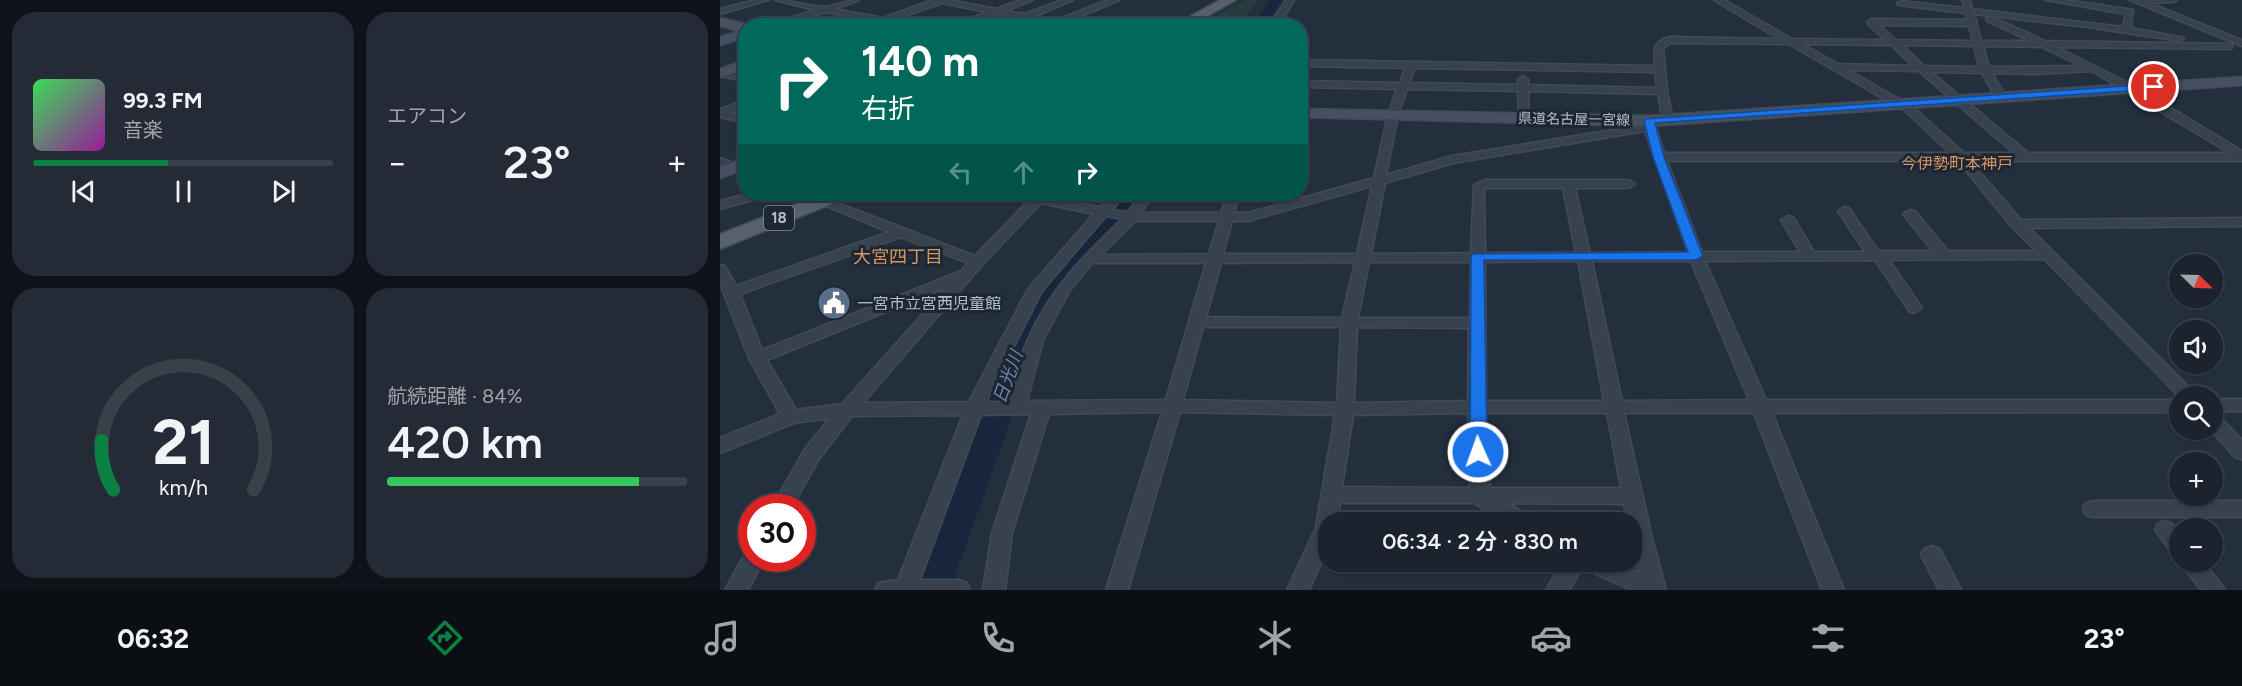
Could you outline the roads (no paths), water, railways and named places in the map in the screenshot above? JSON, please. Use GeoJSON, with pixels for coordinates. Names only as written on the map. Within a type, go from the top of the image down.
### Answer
{"type":"FeatureCollection","features":[{"type":"Feature","properties":{"kind":"main road"},"geometry":{"type":"LineString","coordinates":[[1195,18],[1230,0]]}},
{"type":"Feature","properties":{"kind":"main road"},"geometry":{"type":"LineString","coordinates":[[1202,18],[1237,0]]}},
{"type":"Feature","properties":{"kind":"main road"},"geometry":{"type":"LineString","coordinates":[[720,24],[738,29]]}},
{"type":"Feature","properties":{"kind":"main road"},"geometry":{"type":"LineString","coordinates":[[720,41],[738,34]]}},
{"type":"Feature","properties":{"kind":"main road"},"geometry":{"type":"LineString","coordinates":[[720,73],[738,67]]}},
{"type":"Feature","properties":{"kind":"main road","name":"県道名古屋一宮線"},"geometry":{"type":"LineString","coordinates":[[1308,113],[1524,118],[1649,124],[1668,120],[2242,81]]}},
{"type":"Feature","properties":{"kind":"main road","name":"18"},"geometry":{"type":"LineString","coordinates":[[720,235],[807,201]]}},
{"type":"Feature","properties":{"kind":"main road","name":"18"},"geometry":{"type":"LineString","coordinates":[[720,242],[809,201]]}},
{"type":"Feature","properties":{"kind":"street"},"geometry":{"type":"LineString","coordinates":[[720,12],[764,0]]}},
{"type":"Feature","properties":{"kind":"street"},"geometry":{"type":"LineString","coordinates":[[779,0],[872,18]]}},
{"type":"Feature","properties":{"kind":"street"},"geometry":{"type":"LineString","coordinates":[[796,18],[855,0]]}},
{"type":"Feature","properties":{"kind":"street"},"geometry":{"type":"LineString","coordinates":[[889,18],[940,0],[1029,18]]}},
{"type":"Feature","properties":{"kind":"street"},"geometry":{"type":"LineString","coordinates":[[966,6],[984,0]]}},
{"type":"Feature","properties":{"kind":"street"},"geometry":{"type":"LineString","coordinates":[[978,18],[1028,0]]}},
{"type":"Feature","properties":{"kind":"street"},"geometry":{"type":"LineString","coordinates":[[1025,17],[1069,0]]}},
{"type":"Feature","properties":{"kind":"street"},"geometry":{"type":"LineString","coordinates":[[1070,18],[1114,0]]}},
{"type":"Feature","properties":{"kind":"street"},"geometry":{"type":"LineString","coordinates":[[1278,18],[1290,0]]}},
{"type":"Feature","properties":{"kind":"street"},"geometry":{"type":"LineString","coordinates":[[1718,0],[1909,109],[1961,157],[2017,224],[2179,386]]}},
{"type":"Feature","properties":{"kind":"street"},"geometry":{"type":"LineString","coordinates":[[1966,0],[1972,12],[1971,23],[1985,70],[1999,94],[1998,97]]}},
{"type":"Feature","properties":{"kind":"street"},"geometry":{"type":"LineString","coordinates":[[2050,0],[2130,12],[2127,29]]}},
{"type":"Feature","properties":{"kind":"street"},"geometry":{"type":"LineString","coordinates":[[2092,0],[2108,3]]}},
{"type":"Feature","properties":{"kind":"street"},"geometry":{"type":"LineString","coordinates":[[2136,1],[2173,0]]}},
{"type":"Feature","properties":{"kind":"street"},"geometry":{"type":"LineString","coordinates":[[1900,1],[1920,2],[1972,12],[2127,29],[2242,48]]}},
{"type":"Feature","properties":{"kind":"street"},"geometry":{"type":"LineString","coordinates":[[1900,1],[1926,23]]}},
{"type":"Feature","properties":{"kind":"street"},"geometry":{"type":"LineString","coordinates":[[2136,1],[2242,43]]}},
{"type":"Feature","properties":{"kind":"street"},"geometry":{"type":"LineString","coordinates":[[1972,12],[2094,68],[2242,157]]}},
{"type":"Feature","properties":{"kind":"street"},"geometry":{"type":"LineString","coordinates":[[1971,23],[1871,22],[1956,100],[2025,157]]}},
{"type":"Feature","properties":{"kind":"street"},"geometry":{"type":"LineString","coordinates":[[1906,23],[1958,70]]}},
{"type":"Feature","properties":{"kind":"street"},"geometry":{"type":"LineString","coordinates":[[1668,120],[1662,91],[1658,48],[1659,44],[1669,40],[1893,43],[1938,51],[1978,44],[2229,46]]}},
{"type":"Feature","properties":{"kind":"street"},"geometry":{"type":"LineString","coordinates":[[1308,63],[1660,69]]}},
{"type":"Feature","properties":{"kind":"street"},"geometry":{"type":"LineString","coordinates":[[1298,590],[1326,528],[1345,409],[1349,323],[1394,115],[1411,65]]}},
{"type":"Feature","properties":{"kind":"street"},"geometry":{"type":"LineString","coordinates":[[1521,67],[1524,118]]}},
{"type":"Feature","properties":{"kind":"street"},"geometry":{"type":"LineString","coordinates":[[1836,67],[1958,70],[2094,68]]}},
{"type":"Feature","properties":{"kind":"street"},"geometry":{"type":"LineString","coordinates":[[720,73],[738,76]]}},
{"type":"Feature","properties":{"kind":"street"},"geometry":{"type":"LineString","coordinates":[[720,79],[738,82]]}},
{"type":"Feature","properties":{"kind":"street"},"geometry":{"type":"LineString","coordinates":[[1308,84],[1662,91]]}},
{"type":"Feature","properties":{"kind":"street"},"geometry":{"type":"LineString","coordinates":[[720,113],[738,106]]}},
{"type":"Feature","properties":{"kind":"street"},"geometry":{"type":"LineString","coordinates":[[720,113],[738,118]]}},
{"type":"Feature","properties":{"kind":"street"},"geometry":{"type":"LineString","coordinates":[[1308,201],[1452,160],[1649,124],[1696,256],[1760,406],[1833,590]]}},
{"type":"Feature","properties":{"kind":"street"},"geometry":{"type":"LineString","coordinates":[[1659,157],[2242,157]]}},
{"type":"Feature","properties":{"kind":"street"},"geometry":{"type":"LineString","coordinates":[[1480,497],[1477,407],[1478,188],[1485,184],[1498,183],[1629,184]]}},
{"type":"Feature","properties":{"kind":"street"},"geometry":{"type":"LineString","coordinates":[[1568,183],[1602,334],[1631,496],[1654,590]]}},
{"type":"Feature","properties":{"kind":"street"},"geometry":{"type":"LineString","coordinates":[[720,205],[738,200]]}},
{"type":"Feature","properties":{"kind":"street"},"geometry":{"type":"LineString","coordinates":[[831,201],[971,268]]}},
{"type":"Feature","properties":{"kind":"street"},"geometry":{"type":"LineString","coordinates":[[789,494],[812,454],[847,410],[1029,201]]}},
{"type":"Feature","properties":{"kind":"street"},"geometry":{"type":"LineString","coordinates":[[1058,201],[1131,217],[1227,218],[1248,217],[1307,201]]}},
{"type":"Feature","properties":{"kind":"street"},"geometry":{"type":"LineString","coordinates":[[959,590],[902,590],[978,409],[1035,289],[1107,213],[1115,201]]}},
{"type":"Feature","properties":{"kind":"street"},"geometry":{"type":"LineString","coordinates":[[1014,409],[1035,340],[1063,288],[1088,259],[1131,217],[1142,201]]}},
{"type":"Feature","properties":{"kind":"street"},"geometry":{"type":"LineString","coordinates":[[1117,590],[1198,322],[1231,201]]}},
{"type":"Feature","properties":{"kind":"street"},"geometry":{"type":"LineString","coordinates":[[1844,211],[1914,308]]}},
{"type":"Feature","properties":{"kind":"street"},"geometry":{"type":"LineString","coordinates":[[1910,214],[1943,254]]}},
{"type":"Feature","properties":{"kind":"street"},"geometry":{"type":"LineString","coordinates":[[1788,220],[1809,255]]}},
{"type":"Feature","properties":{"kind":"street"},"geometry":{"type":"LineString","coordinates":[[2017,224],[2242,222]]}},
{"type":"Feature","properties":{"kind":"street"},"geometry":{"type":"LineString","coordinates":[[732,292],[900,233]]}},
{"type":"Feature","properties":{"kind":"street"},"geometry":{"type":"LineString","coordinates":[[1088,259],[1215,256],[2049,255]]}},
{"type":"Feature","properties":{"kind":"street"},"geometry":{"type":"LineString","coordinates":[[757,358],[971,268]]}},
{"type":"Feature","properties":{"kind":"street"},"geometry":{"type":"LineString","coordinates":[[720,269],[732,292],[757,358],[791,417]]}},
{"type":"Feature","properties":{"kind":"street"},"geometry":{"type":"LineString","coordinates":[[1198,322],[1477,323]]}},
{"type":"Feature","properties":{"kind":"street"},"geometry":{"type":"LineString","coordinates":[[2223,405],[2242,405]]}},
{"type":"Feature","properties":{"kind":"street"},"geometry":{"type":"LineString","coordinates":[[720,446],[791,417],[847,410],[1173,406],[1345,409],[2169,406]]}},
{"type":"Feature","properties":{"kind":"street"},"geometry":{"type":"LineString","coordinates":[[994,590],[1002,533],[1042,409]]}},
{"type":"Feature","properties":{"kind":"street"},"geometry":{"type":"LineString","coordinates":[[2223,432],[2242,452]]}},
{"type":"Feature","properties":{"kind":"street"},"geometry":{"type":"LineString","coordinates":[[1330,495],[1631,496]]}},
{"type":"Feature","properties":{"kind":"street"},"geometry":{"type":"LineString","coordinates":[[1480,497],[1505,512]]}},
{"type":"Feature","properties":{"kind":"street"},"geometry":{"type":"LineString","coordinates":[[2093,509],[2242,509]]}},
{"type":"Feature","properties":{"kind":"street"},"geometry":{"type":"LineString","coordinates":[[2165,530],[2169,535]]}},
{"type":"Feature","properties":{"kind":"street"},"geometry":{"type":"LineString","coordinates":[[1932,555],[1950,590]]}},
{"type":"Feature","properties":{"kind":"street"},"geometry":{"type":"LineString","coordinates":[[736,590],[746,572]]}},
{"type":"Feature","properties":{"kind":"street"},"geometry":{"type":"LineString","coordinates":[[1557,590],[1568,572]]}},
{"type":"Feature","properties":{"kind":"street"},"geometry":{"type":"LineString","coordinates":[[1614,572],[1654,590]]}},
{"type":"Feature","properties":{"kind":"street"},"geometry":{"type":"LineString","coordinates":[[2199,572],[2214,590]]}},
{"type":"Feature","properties":{"kind":"waterway","name":"日光川"},"geometry":{"type":"LineString","coordinates":[[1264,18],[1276,0]]}},
{"type":"Feature","properties":{"kind":"waterway","name":"日光川"},"geometry":{"type":"LineString","coordinates":[[932,590],[990,436],[1018,349],[1040,299],[1127,201]]}},
{"type":"Feature","properties":{"kind":"place","name":"一宮市立宮西児童館"},"geometry":{"type":"Point","coordinates":[834,303]}},
{"type":"Feature","properties":{"kind":"district","name":"今伊勢町本神戸"},"geometry":{"type":"Point","coordinates":[1957,163]}},
{"type":"Feature","properties":{"kind":"district","name":"大宮四丁目"},"geometry":{"type":"Point","coordinates":[898,257]}}]}
